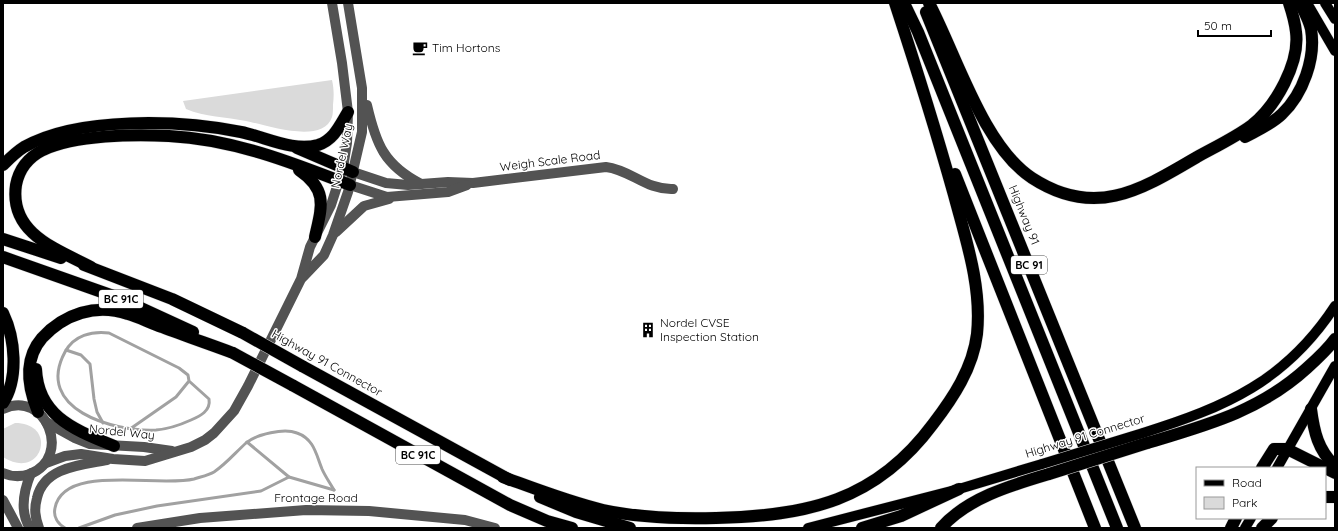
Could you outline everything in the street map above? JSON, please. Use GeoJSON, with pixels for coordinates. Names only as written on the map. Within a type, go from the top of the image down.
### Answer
{"type":"FeatureCollection","features":[{"type":"Feature","properties":{"kind":"highway"},"geometry":{"type":"LineString","coordinates":[[503,477],[572,502],[628,515],[676,519],[753,517],[792,513],[835,501],[864,487],[902,460],[927,433],[963,379],[976,336],[977,302],[968,250],[931,115],[895,3]]}},
{"type":"Feature","properties":{"kind":"highway","name":"BC 91"},"geometry":{"type":"LineString","coordinates":[[904,3],[927,54],[1117,528]]}},
{"type":"Feature","properties":{"kind":"highway","name":"Highway 91"},"geometry":{"type":"LineString","coordinates":[[922,3],[1135,528]]}},
{"type":"Feature","properties":{"kind":"highway"},"geometry":{"type":"LineString","coordinates":[[928,3],[984,119],[997,142],[1013,162],[1031,178],[1049,188],[1068,195],[1087,198],[1107,198],[1129,193],[1153,183],[1252,125],[1270,105],[1290,72],[1295,54],[1297,33],[1289,3]]}},
{"type":"Feature","properties":{"kind":"highway"},"geometry":{"type":"LineString","coordinates":[[1222,142],[1238,141],[1268,125],[1282,114],[1300,90],[1309,64],[1312,47],[1311,30],[1300,3]]}},
{"type":"Feature","properties":{"kind":"highway"},"geometry":{"type":"LineString","coordinates":[[3,165],[18,151],[39,140],[79,130],[139,123],[184,124],[219,128],[289,144],[313,146],[328,140],[348,112]]}},
{"type":"Feature","properties":{"kind":"highway"},"geometry":{"type":"LineString","coordinates":[[931,115],[1095,528]]}},
{"type":"Feature","properties":{"kind":"highway"},"geometry":{"type":"LineString","coordinates":[[91,267],[46,244],[32,233],[21,217],[16,197],[17,181],[24,165],[36,154],[46,149],[77,142],[148,135],[213,141],[286,161],[344,183]]}},
{"type":"Feature","properties":{"kind":"highway"},"geometry":{"type":"LineString","coordinates":[[289,144],[348,170]]}},
{"type":"Feature","properties":{"kind":"highway"},"geometry":{"type":"LineString","coordinates":[[286,161],[308,176],[319,189],[321,207],[315,237]]}},
{"type":"Feature","properties":{"kind":"highway","name":"Highway 91 Connector"},"geometry":{"type":"LineString","coordinates":[[3,239],[91,267],[172,299],[243,333],[550,503],[630,528]]}},
{"type":"Feature","properties":{"kind":"highway","name":"BC 91C"},"geometry":{"type":"LineString","coordinates":[[3,256],[119,298],[178,324],[510,505],[552,524]]}},
{"type":"Feature","properties":{"kind":"highway"},"geometry":{"type":"LineString","coordinates":[[38,412],[30,386],[30,367],[35,346],[47,332],[59,322],[78,313],[96,310],[115,310],[233,353]]}},
{"type":"Feature","properties":{"kind":"highway"},"geometry":{"type":"LineString","coordinates":[[3,313],[11,344],[13,365],[10,386],[3,403]]}},
{"type":"Feature","properties":{"kind":"highway"},"geometry":{"type":"LineString","coordinates":[[47,332],[40,347],[36,368],[38,384],[44,400],[54,414],[71,426],[114,446]]}},
{"type":"Feature","properties":{"kind":"highway"},"geometry":{"type":"LineString","coordinates":[[941,528],[961,510],[976,501],[1028,480],[1046,469],[1145,438],[1209,425],[1257,404],[1274,394],[1299,375],[1335,339]]}},
{"type":"Feature","properties":{"kind":"highway"},"geometry":{"type":"LineString","coordinates":[[1311,409],[1316,438],[1323,452],[1335,466]]}},
{"type":"Feature","properties":{"kind":"highway"},"geometry":{"type":"LineString","coordinates":[[1263,467],[1274,449],[1287,449],[1323,467]]}},
{"type":"Feature","properties":{"kind":"highway"},"geometry":{"type":"LineString","coordinates":[[1326,468],[1335,473]]}},
{"type":"Feature","properties":{"kind":"highway"},"geometry":{"type":"LineString","coordinates":[[862,528],[901,516],[959,489]]}},
{"type":"Feature","properties":{"kind":"highway"},"geometry":{"type":"LineString","coordinates":[[1231,528],[1236,519]]}},
{"type":"Feature","properties":{"kind":"highway"},"geometry":{"type":"LineString","coordinates":[[1262,528],[1271,519]]}},
{"type":"Feature","properties":{"kind":"highway"},"geometry":{"type":"LineString","coordinates":[[552,524],[572,528]]}},
{"type":"Feature","properties":{"kind":"main road"},"geometry":{"type":"LineString","coordinates":[[1307,3],[1335,51]]}},
{"type":"Feature","properties":{"kind":"main road"},"geometry":{"type":"LineString","coordinates":[[1325,3],[1335,20]]}},
{"type":"Feature","properties":{"kind":"main road","name":"Highway 91 Connector"},"geometry":{"type":"LineString","coordinates":[[1145,438],[1207,412],[1249,391],[1272,375],[1301,350],[1322,327],[1335,306]]}},
{"type":"Feature","properties":{"kind":"main road"},"geometry":{"type":"LineString","coordinates":[[1278,467],[1335,366]]}},
{"type":"Feature","properties":{"kind":"main road","name":"Highway 91 Connector"},"geometry":{"type":"LineString","coordinates":[[808,528],[959,489],[1046,469]]}},
{"type":"Feature","properties":{"kind":"main road"},"geometry":{"type":"LineString","coordinates":[[1245,528],[1250,519]]}},
{"type":"Feature","properties":{"kind":"street","name":"Nordel Way"},"geometry":{"type":"LineString","coordinates":[[332,3],[348,112],[348,170]]}},
{"type":"Feature","properties":{"kind":"street","name":"Nordel Way"},"geometry":{"type":"LineString","coordinates":[[301,279],[324,255],[333,235],[344,183],[362,132],[362,88],[348,3]]}},
{"type":"Feature","properties":{"kind":"street"},"geometry":{"type":"LineString","coordinates":[[362,88],[373,131],[385,156],[399,171],[421,184]]}},
{"type":"Feature","properties":{"kind":"street","name":"Weigh Scale Road"},"geometry":{"type":"LineString","coordinates":[[344,183],[379,196],[399,197],[448,192],[473,184],[606,168],[621,171],[654,188],[673,189]]}},
{"type":"Feature","properties":{"kind":"street","name":"Weigh Scale Road"},"geometry":{"type":"LineString","coordinates":[[348,170],[397,185],[448,182],[473,184]]}},
{"type":"Feature","properties":{"kind":"street","name":"Nordel Way"},"geometry":{"type":"LineString","coordinates":[[31,473],[46,463],[65,456],[81,454],[113,459],[145,461],[176,452],[205,440],[214,433],[234,411],[248,386],[301,279],[315,237],[344,183]]}},
{"type":"Feature","properties":{"kind":"street"},"geometry":{"type":"LineString","coordinates":[[333,235],[350,217],[364,206],[399,197]]}},
{"type":"Feature","properties":{"kind":"street"},"geometry":{"type":"LineString","coordinates":[[3,409],[20,406],[38,412],[46,422],[51,440],[50,454],[46,463]]}},
{"type":"Feature","properties":{"kind":"street","name":"Nordel Way"},"geometry":{"type":"LineString","coordinates":[[46,422],[75,438],[90,444],[144,447],[176,452]]}},
{"type":"Feature","properties":{"kind":"street"},"geometry":{"type":"LineString","coordinates":[[39,528],[34,511],[35,504],[41,486],[49,477],[69,468],[113,459]]}},
{"type":"Feature","properties":{"kind":"street"},"geometry":{"type":"LineString","coordinates":[[3,473],[19,476],[31,473]]}},
{"type":"Feature","properties":{"kind":"street"},"geometry":{"type":"LineString","coordinates":[[30,528],[24,516],[23,506],[25,491],[31,473]]}},
{"type":"Feature","properties":{"kind":"street"},"geometry":{"type":"LineString","coordinates":[[3,500],[18,528]]}},
{"type":"Feature","properties":{"kind":"street","name":"Frontage Road"},"geometry":{"type":"LineString","coordinates":[[137,528],[173,521],[242,513],[319,510],[369,511],[465,520],[495,528]]}},
{"type":"Feature","properties":{"kind":"green space"},"geometry":{"type":"Polygon","coordinates":[[[332,80],[334,96],[332,117],[327,125],[318,130],[306,132],[280,129],[246,121],[193,112],[186,109],[183,101],[332,80]]]}},
{"type":"Feature","properties":{"kind":"green space"},"geometry":{"type":"Polygon","coordinates":[[[15,423],[29,425],[37,432],[41,440],[40,449],[36,457],[28,462],[17,463],[3,457],[3,429],[15,423]]]}},
{"type":"Feature","properties":{"kind":"waterway"},"geometry":{"type":"LineString","coordinates":[[130,429],[176,397],[189,381],[188,375],[179,368],[109,333],[84,335],[73,342],[65,352],[58,372],[60,389],[69,402],[83,413],[100,421],[119,427],[138,430],[165,429],[183,424],[201,415],[207,410],[209,403],[209,399],[189,381]]}},
{"type":"Feature","properties":{"kind":"waterway"},"geometry":{"type":"LineString","coordinates":[[66,350],[81,355],[90,364],[94,399],[97,412],[103,423]]}},
{"type":"Feature","properties":{"kind":"waterway"},"geometry":{"type":"LineString","coordinates":[[65,528],[57,520],[55,508],[62,494],[75,486],[93,481],[178,481],[194,479],[214,472],[251,440],[271,433],[285,431],[297,433],[311,443],[323,472],[334,490]]}},
{"type":"Feature","properties":{"kind":"waterway"},"geometry":{"type":"LineString","coordinates":[[247,442],[289,477],[334,490]]}},
{"type":"Feature","properties":{"kind":"waterway"},"geometry":{"type":"LineString","coordinates":[[79,528],[115,515],[157,506],[261,491],[289,477]]}},
{"type":"Feature","properties":{"kind":"place","name":"Tim Hortons"},"geometry":{"type":"Point","coordinates":[420,48]}},
{"type":"Feature","properties":{"kind":"place","name":"Nordel CVSE Inspection Station"},"geometry":{"type":"Point","coordinates":[648,330]}}]}
